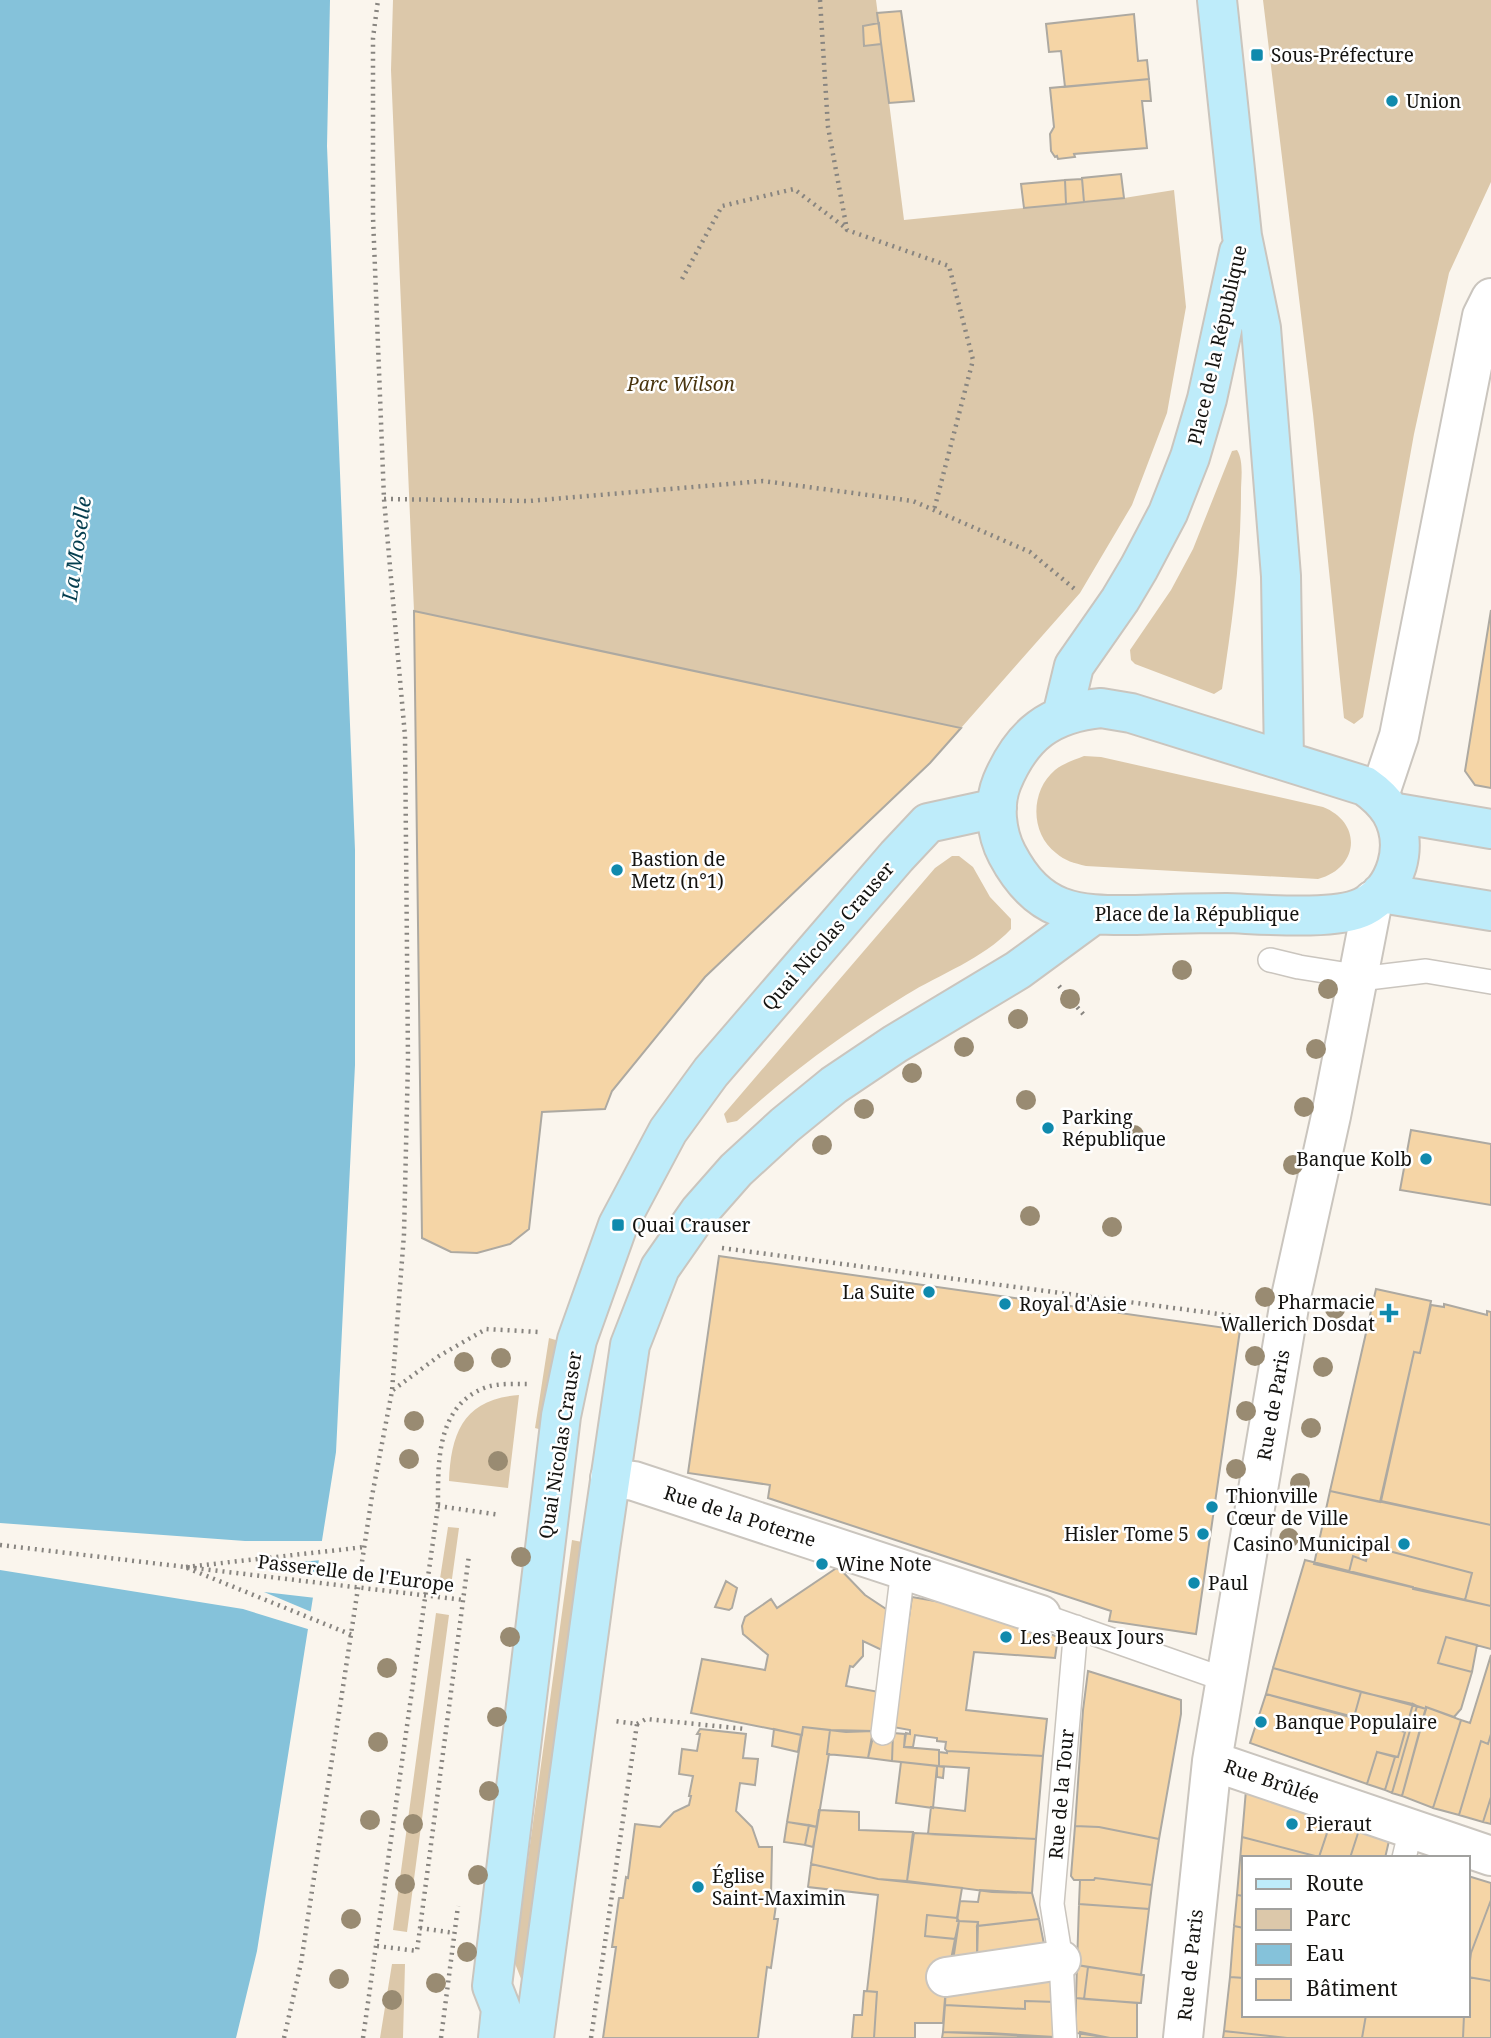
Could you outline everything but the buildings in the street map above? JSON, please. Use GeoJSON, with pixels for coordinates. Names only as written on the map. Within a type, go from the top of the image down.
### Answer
{"type":"FeatureCollection","features":[{"type":"Feature","properties":{"kind":"main road","name":"Place de la République"},"geometry":{"type":"LineString","coordinates":[[1217,0],[1242,236],[1261,328],[1281,576],[1284,760]]}},
{"type":"Feature","properties":{"kind":"main road","name":"Place de la République"},"geometry":{"type":"LineString","coordinates":[[1062,716],[1074,666],[1139,568],[1168,513],[1185,468],[1207,399],[1242,236]]}},
{"type":"Feature","properties":{"kind":"main road","name":"Place de la République"},"geometry":{"type":"LineString","coordinates":[[1377,897],[1364,907],[1329,915],[1093,915],[1071,911],[1047,900],[1019,875],[1002,844],[998,826],[1000,788],[1011,760],[1045,724],[1082,710],[1101,708],[1131,713],[1365,786],[1385,804],[1491,829]]}},
{"type":"Feature","properties":{"kind":"main road"},"geometry":{"type":"LineString","coordinates":[[1377,897],[1394,875],[1400,851],[1399,835],[1385,804]]}},
{"type":"Feature","properties":{"kind":"main road","name":"Quai Nicolas Crauser"},"geometry":{"type":"LineString","coordinates":[[498,2038],[501,2009],[492,1986],[561,1416],[577,1340],[618,1225],[668,1131],[711,1072],[897,856],[928,822],[997,808]]}},
{"type":"Feature","properties":{"kind":"main road"},"geometry":{"type":"LineString","coordinates":[[1377,897],[1491,911]]}},
{"type":"Feature","properties":{"kind":"main road"},"geometry":{"type":"LineString","coordinates":[[534,2038],[630,1345],[660,1268],[699,1212],[736,1170],[785,1125],[834,1086],[895,1044],[1018,970],[1093,915]]}},
{"type":"Feature","properties":{"kind":"street"},"geometry":{"type":"LineString","coordinates":[[1385,804],[1488,311]]}},
{"type":"Feature","properties":{"kind":"street","name":"Rue de Paris"},"geometry":{"type":"LineString","coordinates":[[1183,2038],[1212,1760],[1290,1301],[1331,1116],[1357,976],[1377,897]]}},
{"type":"Feature","properties":{"kind":"street","name":"Rue de la Poterne"},"geometry":{"type":"LineString","coordinates":[[610,1478],[634,1481],[1041,1615]]}},
{"type":"Feature","properties":{"kind":"street","name":"Rue Brûlée"},"geometry":{"type":"LineString","coordinates":[[1212,1760],[1407,1843],[1491,1856]]}},
{"type":"Feature","properties":{"kind":"street"},"geometry":{"type":"LineString","coordinates":[[946,1977],[1061,1959]]}},
{"type":"Feature","properties":{"kind":"lane"},"geometry":{"type":"LineString","coordinates":[[1270,960],[1368,978],[1426,971],[1491,982]]}},
{"type":"Feature","properties":{"kind":"lane"},"geometry":{"type":"LineString","coordinates":[[883,1733],[903,1569]]}},
{"type":"Feature","properties":{"kind":"lane","name":"Rue de la Poterne"},"geometry":{"type":"LineString","coordinates":[[1041,1615],[1226,1680]]}},
{"type":"Feature","properties":{"kind":"lane","name":"Rue de la Tour"},"geometry":{"type":"LineString","coordinates":[[1065,2038],[1061,1959],[1052,1904],[1076,1627]]}},
{"type":"Feature","properties":{"kind":"path"},"geometry":{"type":"LineString","coordinates":[[284,2038],[301,1963],[392,1391],[404,1234],[408,1060],[405,736],[384,499],[373,204],[373,38],[377,0]]}},
{"type":"Feature","properties":{"kind":"path"},"geometry":{"type":"LineString","coordinates":[[820,0],[828,127],[848,230]]}},
{"type":"Feature","properties":{"kind":"path"},"geometry":{"type":"LineString","coordinates":[[682,279],[722,206],[794,189],[848,230],[949,266],[973,360],[934,510]]}},
{"type":"Feature","properties":{"kind":"path"},"geometry":{"type":"LineString","coordinates":[[384,499],[529,501],[763,481],[914,501],[1030,552],[1080,593]]}},
{"type":"Feature","properties":{"kind":"path"},"geometry":{"type":"LineString","coordinates":[[1055,983],[1084,1015]]}},
{"type":"Feature","properties":{"kind":"path"},"geometry":{"type":"LineString","coordinates":[[719,1248],[1234,1316]]}},
{"type":"Feature","properties":{"kind":"path"},"geometry":{"type":"LineString","coordinates":[[392,1391],[439,1356],[486,1329],[540,1331]]}},
{"type":"Feature","properties":{"kind":"path"},"geometry":{"type":"LineString","coordinates":[[363,2038],[438,1506],[439,1454],[446,1427],[459,1405],[483,1388],[531,1384]]}},
{"type":"Feature","properties":{"kind":"path"},"geometry":{"type":"LineString","coordinates":[[438,1506],[500,1515]]}},
{"type":"Feature","properties":{"kind":"path","name":"Passerelle de l'Europe"},"geometry":{"type":"LineString","coordinates":[[0,1545],[464,1600],[421,1928]]}},
{"type":"Feature","properties":{"kind":"path"},"geometry":{"type":"LineString","coordinates":[[186,1567],[365,1548]]}},
{"type":"Feature","properties":{"kind":"path"},"geometry":{"type":"LineString","coordinates":[[464,1600],[469,1555]]}},
{"type":"Feature","properties":{"kind":"path"},"geometry":{"type":"LineString","coordinates":[[186,1567],[352,1635]]}},
{"type":"Feature","properties":{"kind":"path"},"geometry":{"type":"LineString","coordinates":[[604,1720],[636,1724],[646,1719],[746,1729]]}},
{"type":"Feature","properties":{"kind":"path"},"geometry":{"type":"LineString","coordinates":[[592,2038],[636,1724]]}},
{"type":"Feature","properties":{"kind":"path"},"geometry":{"type":"LineString","coordinates":[[608,1923],[616,1924]]}},
{"type":"Feature","properties":{"kind":"path"},"geometry":{"type":"LineString","coordinates":[[377,1946],[417,1951],[421,1928],[454,1933]]}},
{"type":"Feature","properties":{"kind":"green space","name":"Parc Wilson"},"geometry":{"type":"Polygon","coordinates":[[[393,0],[876,0],[904,220],[1124,198],[1174,190],[1186,307],[1167,413],[1132,505],[1080,593],[961,728],[414,611],[391,70],[393,0]]]}},
{"type":"Feature","properties":{"kind":"green space"},"geometry":{"type":"Polygon","coordinates":[[[1263,0],[1491,0],[1491,182],[1449,273],[1414,434],[1363,717],[1354,724],[1344,718],[1313,414],[1263,0]]]}},
{"type":"Feature","properties":{"kind":"green space"},"geometry":{"type":"Polygon","coordinates":[[[1237,450],[1242,470],[1238,567],[1222,689],[1214,694],[1135,664],[1131,660],[1130,650],[1171,590],[1193,549],[1232,451],[1237,450]]]}},
{"type":"Feature","properties":{"kind":"green space"},"geometry":{"type":"Polygon","coordinates":[[[1084,756],[1101,757],[1323,807],[1345,823],[1351,845],[1348,856],[1332,873],[1318,879],[1086,866],[1070,861],[1047,845],[1041,835],[1036,812],[1037,800],[1047,779],[1055,770],[1084,756]]]}},
{"type":"Feature","properties":{"kind":"green space"},"geometry":{"type":"Polygon","coordinates":[[[952,856],[959,856],[973,867],[990,897],[1011,919],[1011,929],[974,958],[906,995],[861,1024],[798,1069],[737,1121],[727,1123],[724,1114],[935,868],[952,856]]]}},
{"type":"Feature","properties":{"kind":"green space"},"geometry":{"type":"Polygon","coordinates":[[[549,1338],[559,1341],[542,1430],[535,1428],[549,1338]]]}},
{"type":"Feature","properties":{"kind":"green space"},"geometry":{"type":"Polygon","coordinates":[[[519,1395],[508,1488],[449,1481],[453,1447],[464,1421],[485,1403],[519,1395]]]}},
{"type":"Feature","properties":{"kind":"green space"},"geometry":{"type":"Polygon","coordinates":[[[448,1527],[459,1528],[451,1586],[439,1585],[448,1527]]]}},
{"type":"Feature","properties":{"kind":"green space"},"geometry":{"type":"Polygon","coordinates":[[[572,1540],[587,1543],[525,1989],[514,1961],[572,1540]]]}},
{"type":"Feature","properties":{"kind":"green space"},"geometry":{"type":"Polygon","coordinates":[[[436,1613],[449,1615],[407,1932],[393,1930],[436,1613]]]}},
{"type":"Feature","properties":{"kind":"green space"},"geometry":{"type":"Polygon","coordinates":[[[392,1964],[405,1964],[403,2038],[380,2038],[392,1964]]]}},
{"type":"Feature","properties":{"kind":"water","name":"La Moselle"},"geometry":{"type":"Polygon","coordinates":[[[0,0],[330,0],[327,146],[355,850],[355,1065],[336,1452],[257,1951],[236,2038],[0,2038],[0,0]]]}},
{"type":"Feature","properties":{"kind":"pier"},"geometry":{"type":"Polygon","coordinates":[[[0,1523],[245,1541],[325,1541],[322,1560],[269,1565],[320,1573],[316,1598],[264,1592],[314,1613],[311,1630],[243,1609],[0,1570],[0,1523]]]}},
{"type":"Feature","properties":{"kind":"place","name":"Sous-Préfecture"},"geometry":{"type":"Point","coordinates":[1257,55]}},
{"type":"Feature","properties":{"kind":"place","name":"Union"},"geometry":{"type":"Point","coordinates":[1392,101]}},
{"type":"Feature","properties":{"kind":"place","name":"Bastion de Metz (n°1)"},"geometry":{"type":"Point","coordinates":[617,870]}},
{"type":"Feature","properties":{"kind":"place","name":"Parking République"},"geometry":{"type":"Point","coordinates":[1048,1128]}},
{"type":"Feature","properties":{"kind":"place","name":"Banque Kolb"},"geometry":{"type":"Point","coordinates":[1426,1159]}},
{"type":"Feature","properties":{"kind":"place","name":"Quai Crauser"},"geometry":{"type":"Point","coordinates":[618,1225]}},
{"type":"Feature","properties":{"kind":"place","name":"La Suite"},"geometry":{"type":"Point","coordinates":[929,1292]}},
{"type":"Feature","properties":{"kind":"place","name":"Royal d'Asie"},"geometry":{"type":"Point","coordinates":[1005,1304]}},
{"type":"Feature","properties":{"kind":"place","name":"Pharmacie Wallerich Dosdat"},"geometry":{"type":"Point","coordinates":[1389,1313]}},
{"type":"Feature","properties":{"kind":"place","name":"Thionville Cœur de Ville"},"geometry":{"type":"Point","coordinates":[1212,1507]}},
{"type":"Feature","properties":{"kind":"place","name":"Hisler Tome 5"},"geometry":{"type":"Point","coordinates":[1203,1534]}},
{"type":"Feature","properties":{"kind":"place","name":"Casino Municipal"},"geometry":{"type":"Point","coordinates":[1404,1544]}},
{"type":"Feature","properties":{"kind":"place","name":"Wine Note"},"geometry":{"type":"Point","coordinates":[822,1564]}},
{"type":"Feature","properties":{"kind":"place","name":"Paul"},"geometry":{"type":"Point","coordinates":[1194,1583]}},
{"type":"Feature","properties":{"kind":"place","name":"Les Beaux Jours"},"geometry":{"type":"Point","coordinates":[1006,1637]}},
{"type":"Feature","properties":{"kind":"place","name":"Banque Populaire"},"geometry":{"type":"Point","coordinates":[1261,1722]}},
{"type":"Feature","properties":{"kind":"place","name":"Pieraut"},"geometry":{"type":"Point","coordinates":[1292,1824]}},
{"type":"Feature","properties":{"kind":"place","name":"Église Saint-Maximin"},"geometry":{"type":"Point","coordinates":[698,1887]}}]}
